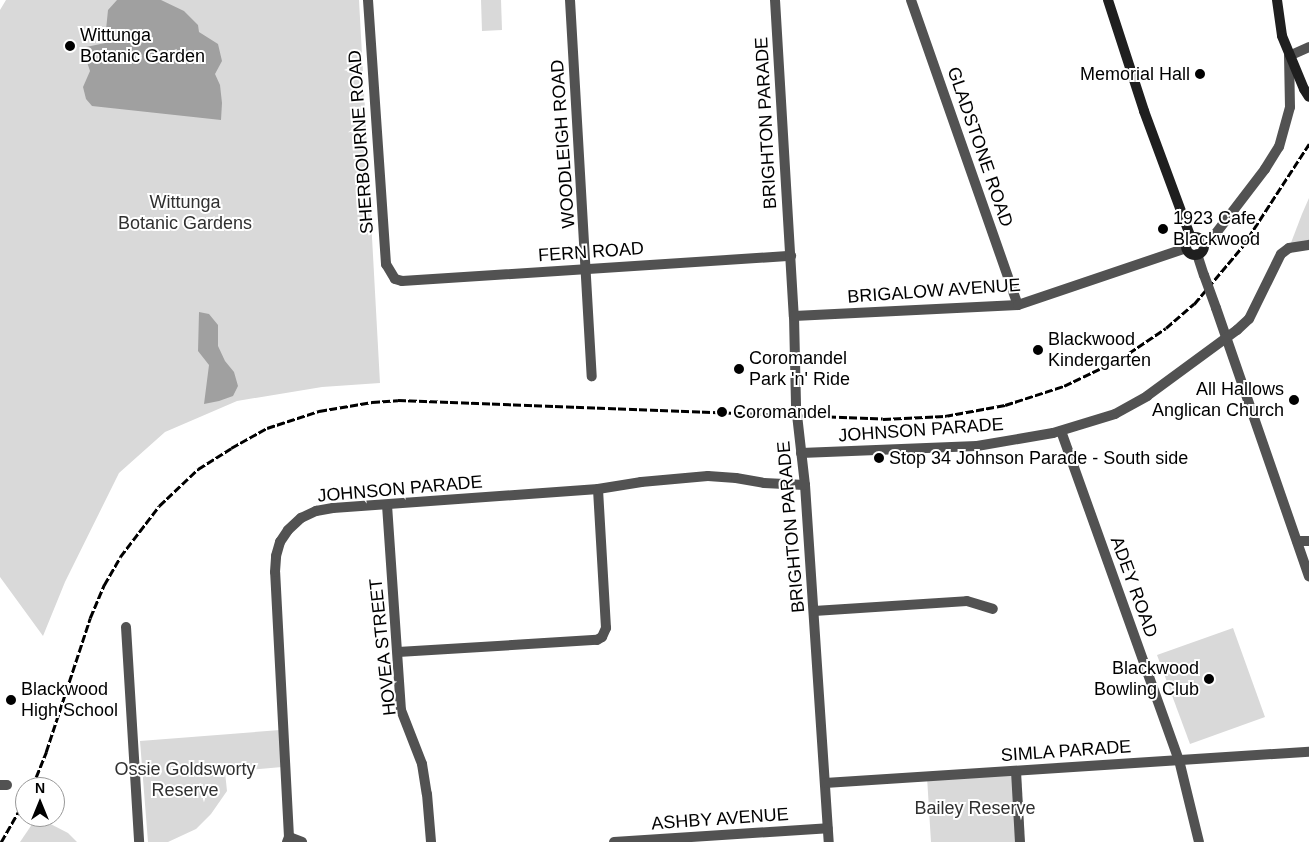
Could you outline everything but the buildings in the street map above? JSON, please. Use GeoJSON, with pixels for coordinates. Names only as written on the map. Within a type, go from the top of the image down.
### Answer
{"type":"FeatureCollection","features":[{"type":"Feature","properties":{"kind":"street","name":"SHERBOURNE ROAD"},"geometry":{"type":"LineString","coordinates":[[368,0],[386,264],[395,278]]}},
{"type":"Feature","properties":{"kind":"street","name":"WOODLEIGH ROAD"},"geometry":{"type":"LineString","coordinates":[[570,0],[588,269],[592,376]]}},
{"type":"Feature","properties":{"kind":"street","name":"BRIGHTON PARADE"},"geometry":{"type":"LineString","coordinates":[[775,0],[791,256],[796,406],[805,485],[829,842]]}},
{"type":"Feature","properties":{"kind":"street","name":"GLADSTONE ROAD"},"geometry":{"type":"LineString","coordinates":[[911,0],[1018,305]]}},
{"type":"Feature","properties":{"kind":"street"},"geometry":{"type":"LineString","coordinates":[[1108,0],[1142,103],[1191,238]]}},
{"type":"Feature","properties":{"kind":"street"},"geometry":{"type":"LineString","coordinates":[[1277,0],[1282,36],[1289,56],[1309,96]]}},
{"type":"Feature","properties":{"kind":"street"},"geometry":{"type":"LineString","coordinates":[[1289,56],[1309,47]]}},
{"type":"Feature","properties":{"kind":"street"},"geometry":{"type":"LineString","coordinates":[[1203,244],[1210,241],[1265,170],[1279,147],[1290,107],[1289,56]]}},
{"type":"Feature","properties":{"kind":"street"},"geometry":{"type":"LineString","coordinates":[[1191,238],[1199,238],[1203,244],[1202,250],[1197,254],[1190,253],[1186,248],[1187,242],[1191,238]]}},
{"type":"Feature","properties":{"kind":"street","name":"JOHNSON PARADE"},"geometry":{"type":"LineString","coordinates":[[802,453],[977,446],[1061,431],[1115,414],[1147,396],[1227,338],[1249,319],[1281,254],[1289,248],[1309,245]]}},
{"type":"Feature","properties":{"kind":"street","name":"BRIGALOW AVENUE"},"geometry":{"type":"LineString","coordinates":[[794,316],[1018,305],[1186,248]]}},
{"type":"Feature","properties":{"kind":"street"},"geometry":{"type":"LineString","coordinates":[[1197,254],[1309,576]]}},
{"type":"Feature","properties":{"kind":"street","name":"FERN ROAD"},"geometry":{"type":"LineString","coordinates":[[395,278],[402,281],[791,256]]}},
{"type":"Feature","properties":{"kind":"street","name":"ADEY ROAD"},"geometry":{"type":"LineString","coordinates":[[1061,431],[1179,760],[1199,842]]}},
{"type":"Feature","properties":{"kind":"street","name":"JOHNSON PARADE"},"geometry":{"type":"LineString","coordinates":[[288,840],[276,556],[288,530],[301,518],[316,511],[598,489],[641,482],[708,476],[764,483],[805,485]]}},
{"type":"Feature","properties":{"kind":"street"},"geometry":{"type":"LineString","coordinates":[[398,652],[597,640],[602,637],[606,628],[598,489]]}},
{"type":"Feature","properties":{"kind":"street","name":"HOVEA STREET"},"geometry":{"type":"LineString","coordinates":[[387,505],[402,710],[422,764],[431,842]]}},
{"type":"Feature","properties":{"kind":"street"},"geometry":{"type":"LineString","coordinates":[[1296,541],[1309,541]]}},
{"type":"Feature","properties":{"kind":"street"},"geometry":{"type":"LineString","coordinates":[[814,611],[967,602],[994,609]]}},
{"type":"Feature","properties":{"kind":"street"},"geometry":{"type":"LineString","coordinates":[[126,627],[140,842]]}},
{"type":"Feature","properties":{"kind":"street","name":"SIMLA PARADE"},"geometry":{"type":"LineString","coordinates":[[826,783],[1309,752]]}},
{"type":"Feature","properties":{"kind":"street"},"geometry":{"type":"LineString","coordinates":[[1016,771],[1020,842]]}},
{"type":"Feature","properties":{"kind":"street","name":"ASHBY AVENUE"},"geometry":{"type":"LineString","coordinates":[[614,842],[828,828]]}},
{"type":"Feature","properties":{"kind":"street"},"geometry":{"type":"LineString","coordinates":[[288,840],[302,842]]}},
{"type":"Feature","properties":{"kind":"green space","name":"Wittunga Botanic Gardens"},"geometry":{"type":"Polygon","coordinates":[[[6,0],[359,0],[380,383],[322,387],[237,401],[165,432],[119,473],[65,582],[43,636],[0,577],[0,10],[6,0]]]}},
{"type":"Feature","properties":{"kind":"green space"},"geometry":{"type":"Polygon","coordinates":[[[481,0],[501,0],[502,30],[482,31],[481,0]]]}},
{"type":"Feature","properties":{"kind":"green space"},"geometry":{"type":"Polygon","coordinates":[[[1309,198],[1309,245],[1289,248],[1302,214],[1309,198]]]}},
{"type":"Feature","properties":{"kind":"green space","name":"Blackwood Bowling Club"},"geometry":{"type":"Polygon","coordinates":[[[1233,628],[1265,717],[1190,744],[1157,655],[1233,628]]]}},
{"type":"Feature","properties":{"kind":"green space","name":"Ossie Goldsworty Reserve"},"geometry":{"type":"Polygon","coordinates":[[[280,730],[282,767],[225,772],[227,791],[211,814],[196,829],[168,842],[148,842],[140,741],[280,730]]]}},
{"type":"Feature","properties":{"kind":"green space","name":"Bailey Reserve"},"geometry":{"type":"Polygon","coordinates":[[[1016,771],[1020,842],[931,842],[927,777],[1016,771]]]}},
{"type":"Feature","properties":{"kind":"green space"},"geometry":{"type":"Polygon","coordinates":[[[30,827],[56,827],[68,833],[77,842],[20,842],[30,827]]]}},
{"type":"Feature","properties":{"kind":"shaded area"},"geometry":{"type":"Polygon","coordinates":[[[117,0],[161,0],[184,11],[198,25],[199,32],[218,44],[222,61],[215,74],[220,85],[221,120],[92,106],[86,99],[83,87],[90,71],[86,59],[86,47],[115,41],[106,30],[108,10],[117,0]]]}},
{"type":"Feature","properties":{"kind":"shaded area"},"geometry":{"type":"Polygon","coordinates":[[[199,312],[209,314],[218,325],[218,346],[225,361],[234,372],[238,386],[233,396],[204,404],[209,365],[198,351],[199,312]]]}},
{"type":"Feature","properties":{"kind":"railway"},"geometry":{"type":"LineString","coordinates":[[36,777],[90,618],[104,585],[120,557],[159,506],[198,469],[267,428],[319,411],[372,402],[398,400],[883,419],[945,416],[1005,405],[1064,386],[1120,359],[1166,328],[1194,304],[1242,247],[1309,144]]}},
{"type":"Feature","properties":{"kind":"railway"},"geometry":{"type":"LineString","coordinates":[[1,842],[15,818]]}},
{"type":"Feature","properties":{"kind":"place","name":"Wittunga Botanic Garden"},"geometry":{"type":"Point","coordinates":[70,46]}},
{"type":"Feature","properties":{"kind":"place","name":"Memorial Hall"},"geometry":{"type":"Point","coordinates":[1200,74]}},
{"type":"Feature","properties":{"kind":"place","name":"1923 Cafe Blackwood"},"geometry":{"type":"Point","coordinates":[1163,229]}},
{"type":"Feature","properties":{"kind":"place","name":"Blackwood Kindergarten"},"geometry":{"type":"Point","coordinates":[1038,350]}},
{"type":"Feature","properties":{"kind":"place","name":"Coromandel Park 'n' Ride"},"geometry":{"type":"Point","coordinates":[739,369]}},
{"type":"Feature","properties":{"kind":"place","name":"All Hallows Anglican Church"},"geometry":{"type":"Point","coordinates":[1294,400]}},
{"type":"Feature","properties":{"kind":"place","name":"Coromandel"},"geometry":{"type":"Point","coordinates":[722,412]}},
{"type":"Feature","properties":{"kind":"place","name":"Stop 34 Johnson Parade - South side"},"geometry":{"type":"Point","coordinates":[879,458]}},
{"type":"Feature","properties":{"kind":"place","name":"Blackwood Bowling Club"},"geometry":{"type":"Point","coordinates":[1209,679]}},
{"type":"Feature","properties":{"kind":"place","name":"Blackwood High School"},"geometry":{"type":"Point","coordinates":[11,700]}}]}
